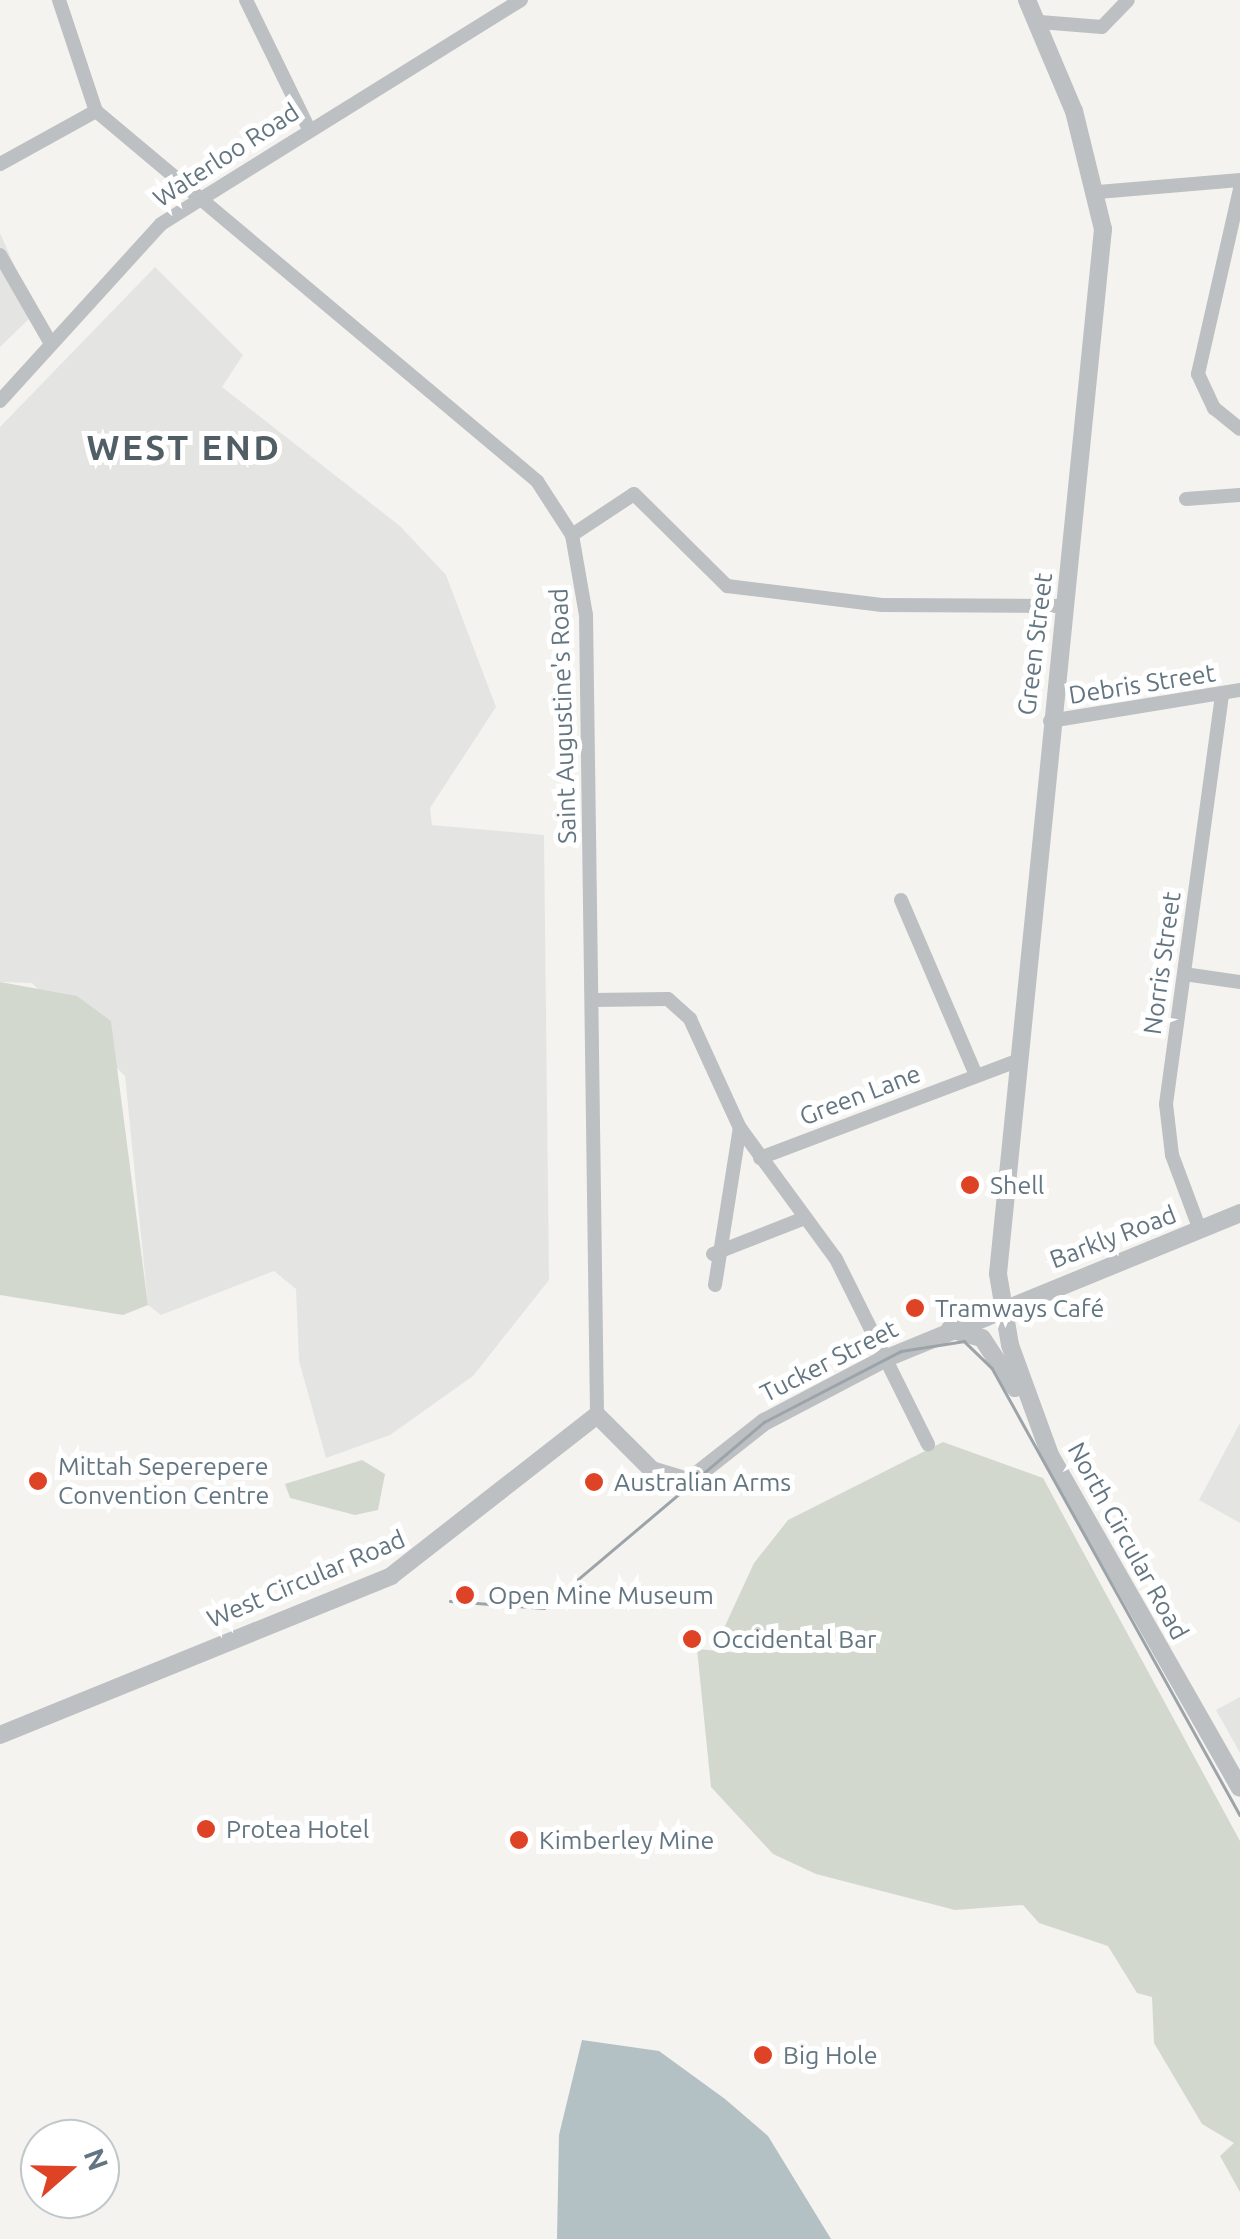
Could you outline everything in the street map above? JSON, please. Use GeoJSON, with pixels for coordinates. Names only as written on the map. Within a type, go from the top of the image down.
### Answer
{"type":"FeatureCollection","features":[{"type":"Feature","properties":{"kind":"street","name":"Saint Augustine's Road"},"geometry":{"type":"LineString","coordinates":[[59,0],[96,112],[195,201],[537,481],[572,535],[586,614],[598,1414]]}},
{"type":"Feature","properties":{"kind":"street"},"geometry":{"type":"LineString","coordinates":[[246,0],[308,127]]}},
{"type":"Feature","properties":{"kind":"street","name":"Waterloo Road"},"geometry":{"type":"LineString","coordinates":[[0,401],[161,224],[308,127],[521,0]]}},
{"type":"Feature","properties":{"kind":"street","name":"Green Street"},"geometry":{"type":"LineString","coordinates":[[1002,1306],[1000,1203],[1019,1060],[1050,721],[1090,396],[1098,192],[1040,22],[1027,0]]}},
{"type":"Feature","properties":{"kind":"street"},"geometry":{"type":"LineString","coordinates":[[1040,22],[1102,28],[1128,3]]}},
{"type":"Feature","properties":{"kind":"street"},"geometry":{"type":"LineString","coordinates":[[0,164],[96,112]]}},
{"type":"Feature","properties":{"kind":"street"},"geometry":{"type":"LineString","coordinates":[[1098,192],[1240,180]]}},
{"type":"Feature","properties":{"kind":"street"},"geometry":{"type":"LineString","coordinates":[[1240,189],[1198,374],[1214,408],[1240,429]]}},
{"type":"Feature","properties":{"kind":"street"},"geometry":{"type":"LineString","coordinates":[[0,255],[50,342]]}},
{"type":"Feature","properties":{"kind":"street"},"geometry":{"type":"LineString","coordinates":[[572,535],[634,494],[728,586],[882,606],[1064,606]]}},
{"type":"Feature","properties":{"kind":"street"},"geometry":{"type":"LineString","coordinates":[[1186,499],[1240,495]]}},
{"type":"Feature","properties":{"kind":"street","name":"Debris Street"},"geometry":{"type":"LineString","coordinates":[[1050,721],[1222,697],[1240,690]]}},
{"type":"Feature","properties":{"kind":"street","name":"Norris Street"},"geometry":{"type":"LineString","coordinates":[[1200,1230],[1166,1133],[1222,697]]}},
{"type":"Feature","properties":{"kind":"street"},"geometry":{"type":"LineString","coordinates":[[901,900],[976,1074]]}},
{"type":"Feature","properties":{"kind":"street"},"geometry":{"type":"LineString","coordinates":[[1184,974],[1240,982]]}},
{"type":"Feature","properties":{"kind":"street"},"geometry":{"type":"LineString","coordinates":[[593,1000],[679,1005],[740,1128],[842,1271],[882,1360],[928,1444]]}},
{"type":"Feature","properties":{"kind":"street","name":"Green Lane"},"geometry":{"type":"LineString","coordinates":[[760,1158],[1019,1060]]}},
{"type":"Feature","properties":{"kind":"street"},"geometry":{"type":"LineString","coordinates":[[715,1285],[714,1254],[740,1128]]}},
{"type":"Feature","properties":{"kind":"street","name":"Barkly Road"},"geometry":{"type":"LineString","coordinates":[[1002,1306],[1240,1213]]}},
{"type":"Feature","properties":{"kind":"street"},"geometry":{"type":"LineString","coordinates":[[714,1254],[805,1218]]}},
{"type":"Feature","properties":{"kind":"street","name":"Tucker Street"},"geometry":{"type":"LineString","coordinates":[[598,1414],[652,1470],[690,1481],[777,1414],[882,1360],[1002,1306]]}},
{"type":"Feature","properties":{"kind":"street","name":"North Circular Road"},"geometry":{"type":"LineString","coordinates":[[1002,1306],[1044,1441],[1240,1788]]}},
{"type":"Feature","properties":{"kind":"street"},"geometry":{"type":"LineString","coordinates":[[949,1328],[994,1350],[1044,1441]]}},
{"type":"Feature","properties":{"kind":"street","name":"West Circular Road"},"geometry":{"type":"LineString","coordinates":[[0,1734],[391,1576],[598,1414]]}},
{"type":"Feature","properties":{"kind":"shaded area"},"geometry":{"type":"Polygon","coordinates":[[[0,233],[35,313],[0,347],[0,233]]]}},
{"type":"Feature","properties":{"kind":"shaded area"},"geometry":{"type":"Polygon","coordinates":[[[155,267],[243,355],[222,387],[400,526],[446,575],[496,707],[430,808],[432,825],[544,835],[549,1280],[473,1376],[390,1435],[326,1458],[299,1361],[296,1289],[274,1271],[161,1315],[148,1305],[125,1076],[32,983],[0,982],[0,427],[155,267]]]}},
{"type":"Feature","properties":{"kind":"shaded area"},"geometry":{"type":"Polygon","coordinates":[[[0,982],[77,996],[111,1021],[148,1305],[123,1315],[0,1295],[0,982]]]}},
{"type":"Feature","properties":{"kind":"shaded area"},"geometry":{"type":"Polygon","coordinates":[[[1240,1423],[1240,1523],[1199,1500],[1240,1423]]]}},
{"type":"Feature","properties":{"kind":"shaded area"},"geometry":{"type":"Polygon","coordinates":[[[943,1442],[1043,1478],[1240,1841],[1240,2192],[1220,2156],[1234,2143],[1202,2124],[1154,2043],[1152,1997],[1137,1993],[1108,1946],[1039,1923],[1023,1905],[955,1910],[816,1874],[773,1854],[711,1787],[697,1649],[740,1653],[745,1641],[724,1628],[754,1563],[788,1520],[943,1442]]]}},
{"type":"Feature","properties":{"kind":"shaded area"},"geometry":{"type":"Polygon","coordinates":[[[362,1460],[385,1474],[378,1510],[355,1515],[290,1498],[285,1484],[362,1460]]]}},
{"type":"Feature","properties":{"kind":"shaded area"},"geometry":{"type":"Polygon","coordinates":[[[1240,1697],[1240,1753],[1216,1710],[1240,1697]]]}},
{"type":"Feature","properties":{"kind":"shaded area"},"geometry":{"type":"Polygon","coordinates":[[[582,2040],[659,2051],[725,2099],[768,2136],[831,2239],[557,2239],[559,2135],[582,2040]]]}},
{"type":"Feature","properties":{"kind":"tram line"},"geometry":{"type":"LineString","coordinates":[[450,1601],[544,1608],[764,1422],[901,1351],[964,1341],[992,1368],[1240,1815]]}},
{"type":"Feature","properties":{"kind":"place","name":"Shell"},"geometry":{"type":"Point","coordinates":[970,1185]}},
{"type":"Feature","properties":{"kind":"place","name":"Tramways Café"},"geometry":{"type":"Point","coordinates":[915,1308]}},
{"type":"Feature","properties":{"kind":"place","name":"Mittah Seperepere Convention Centre"},"geometry":{"type":"Point","coordinates":[38,1481]}},
{"type":"Feature","properties":{"kind":"place","name":"Australian Arms"},"geometry":{"type":"Point","coordinates":[594,1482]}},
{"type":"Feature","properties":{"kind":"place","name":"Open Mine Museum"},"geometry":{"type":"Point","coordinates":[465,1595]}},
{"type":"Feature","properties":{"kind":"place","name":"Occidental Bar"},"geometry":{"type":"Point","coordinates":[692,1639]}},
{"type":"Feature","properties":{"kind":"place","name":"Protea Hotel"},"geometry":{"type":"Point","coordinates":[206,1829]}},
{"type":"Feature","properties":{"kind":"place","name":"Kimberley Mine"},"geometry":{"type":"Point","coordinates":[519,1840]}},
{"type":"Feature","properties":{"kind":"place","name":"Big Hole"},"geometry":{"type":"Point","coordinates":[763,2055]}},
{"type":"Feature","properties":{"kind":"district","name":"WEST END"},"geometry":{"type":"Point","coordinates":[184,447]}}]}
